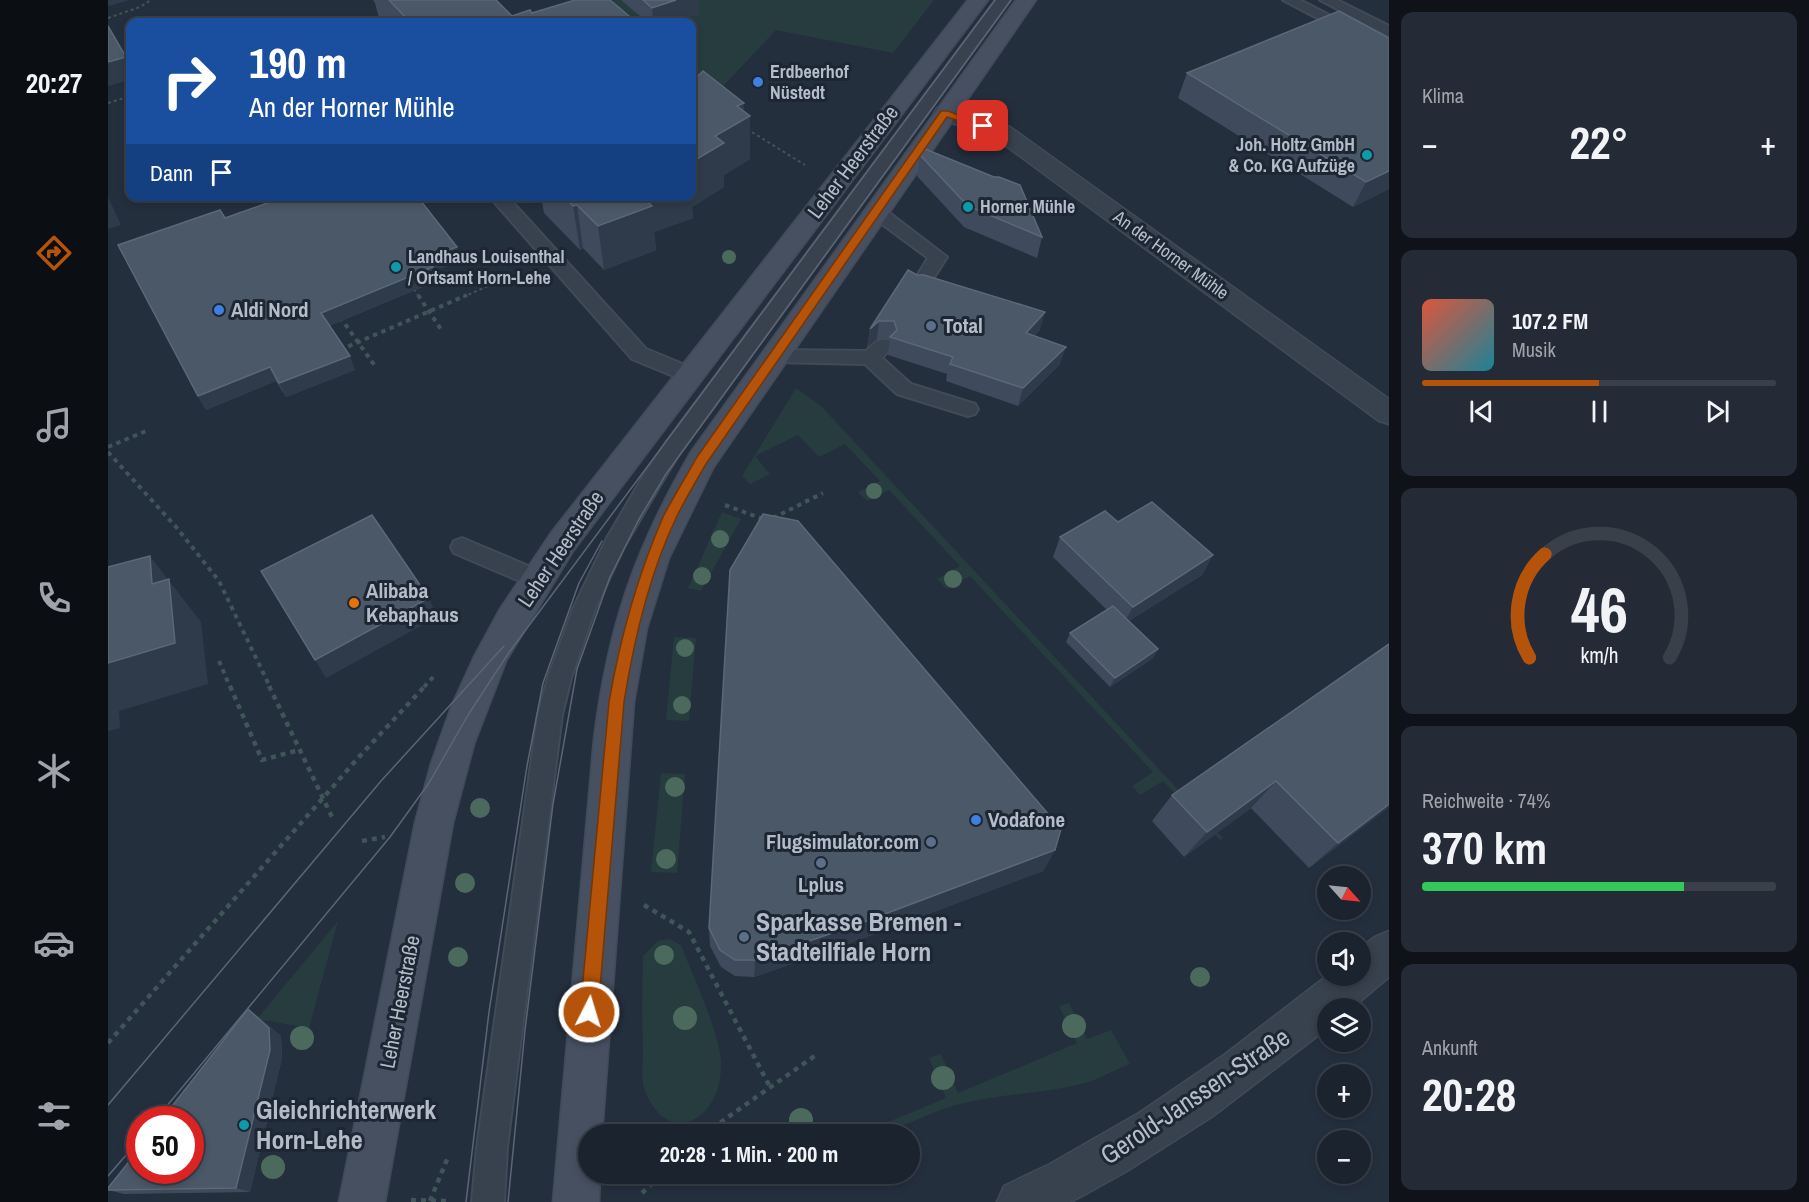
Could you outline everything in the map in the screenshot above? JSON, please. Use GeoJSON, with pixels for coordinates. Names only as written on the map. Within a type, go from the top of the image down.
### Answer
{"type":"FeatureCollection","features":[{"type":"Feature","properties":{"kind":"main road","name":"Leher Heerstraße"},"geometry":{"type":"LineString","coordinates":[[362,1202],[443,785],[486,668],[537,579],[600,492],[978,0]]}},
{"type":"Feature","properties":{"kind":"main road"},"geometry":{"type":"LineString","coordinates":[[576,1202],[581,1102],[617,702],[625,652],[640,593],[670,516],[702,460],[1026,0]]}},
{"type":"Feature","properties":{"kind":"street","name":"An der Horner Mühle"},"geometry":{"type":"LineString","coordinates":[[945,113],[1002,132],[1389,414]]}},
{"type":"Feature","properties":{"kind":"street","name":"Gerold-Janssen-Straße"},"geometry":{"type":"LineString","coordinates":[[1371,966],[1389,951]]}},
{"type":"Feature","properties":{"kind":"street","name":"Gerold-Janssen-Straße"},"geometry":{"type":"LineString","coordinates":[[1020,1202],[1071,1179],[1196,1102],[1300,1025],[1347,986]]}},
{"type":"Feature","properties":{"kind":"lane"},"geometry":{"type":"LineString","coordinates":[[488,1202],[492,1147],[550,715],[565,656],[597,575],[635,506],[672,449],[1003,0]]}},
{"type":"Feature","properties":{"kind":"lane"},"geometry":{"type":"LineString","coordinates":[[1290,0],[1389,52]]}},
{"type":"Feature","properties":{"kind":"lane"},"geometry":{"type":"LineString","coordinates":[[1327,0],[1389,32]]}},
{"type":"Feature","properties":{"kind":"lane"},"geometry":{"type":"LineString","coordinates":[[501,201],[639,354],[690,375]]}},
{"type":"Feature","properties":{"kind":"lane"},"geometry":{"type":"LineString","coordinates":[[877,212],[938,257],[920,286]]}},
{"type":"Feature","properties":{"kind":"lane"},"geometry":{"type":"LineString","coordinates":[[775,356],[877,352],[904,389],[968,409]]}},
{"type":"Feature","properties":{"kind":"lane"},"geometry":{"type":"LineString","coordinates":[[462,547],[537,579]]}},
{"type":"Feature","properties":{"kind":"path"},"geometry":{"type":"LineString","coordinates":[[108,18],[140,7],[151,0]]}},
{"type":"Feature","properties":{"kind":"path"},"geometry":{"type":"LineString","coordinates":[[108,103],[126,97]]}},
{"type":"Feature","properties":{"kind":"path"},"geometry":{"type":"LineString","coordinates":[[747,129],[836,184]]}},
{"type":"Feature","properties":{"kind":"path"},"geometry":{"type":"LineString","coordinates":[[334,353],[504,279]]}},
{"type":"Feature","properties":{"kind":"path"},"geometry":{"type":"LineString","coordinates":[[414,290],[442,331]]}},
{"type":"Feature","properties":{"kind":"path"},"geometry":{"type":"LineString","coordinates":[[337,313],[375,366]]}},
{"type":"Feature","properties":{"kind":"path"},"geometry":{"type":"LineString","coordinates":[[108,447],[146,431]]}},
{"type":"Feature","properties":{"kind":"path"},"geometry":{"type":"LineString","coordinates":[[108,452],[177,528],[219,581],[333,819]]}},
{"type":"Feature","properties":{"kind":"path"},"geometry":{"type":"LineString","coordinates":[[685,488],[762,519],[770,520],[823,493]]}},
{"type":"Feature","properties":{"kind":"path"},"geometry":{"type":"LineString","coordinates":[[219,661],[262,760],[299,750]]}},
{"type":"Feature","properties":{"kind":"path"},"geometry":{"type":"LineString","coordinates":[[108,1043],[443,666]]}},
{"type":"Feature","properties":{"kind":"path"},"geometry":{"type":"LineString","coordinates":[[362,841],[390,837]]}},
{"type":"Feature","properties":{"kind":"path"},"geometry":{"type":"LineString","coordinates":[[601,879],[689,932],[770,1087]]}},
{"type":"Feature","properties":{"kind":"path"},"geometry":{"type":"LineString","coordinates":[[718,1124],[816,1055]]}},
{"type":"Feature","properties":{"kind":"path"},"geometry":{"type":"LineString","coordinates":[[430,1201],[449,1153]]}},
{"type":"Feature","properties":{"kind":"path"},"geometry":{"type":"LineString","coordinates":[[642,1193],[651,1184]]}},
{"type":"Feature","properties":{"kind":"path"},"geometry":{"type":"LineString","coordinates":[[404,1200],[447,1201]]}},
{"type":"Feature","properties":{"kind":"green space"},"geometry":{"type":"Polygon","coordinates":[[[614,0],[934,0],[893,53],[776,30],[712,98],[696,85],[696,18],[610,18],[598,9],[614,0]]]}},
{"type":"Feature","properties":{"kind":"green space"},"geometry":{"type":"Polygon","coordinates":[[[796,388],[822,407],[1223,838],[1220,840],[1163,781],[1140,795],[1132,786],[1153,772],[970,576],[947,589],[937,579],[960,566],[889,490],[867,501],[858,492],[880,481],[845,444],[819,457],[798,435],[755,456],[770,474],[750,484],[742,476],[796,388]]]}},
{"type":"Feature","properties":{"kind":"green space"},"geometry":{"type":"Polygon","coordinates":[[[722,512],[741,519],[701,591],[688,588],[722,512]]]}},
{"type":"Feature","properties":{"kind":"green space"},"geometry":{"type":"Polygon","coordinates":[[[674,637],[696,638],[689,721],[666,720],[674,637]]]}},
{"type":"Feature","properties":{"kind":"green space"},"geometry":{"type":"Polygon","coordinates":[[[661,773],[685,774],[677,873],[651,872],[661,773]]]}},
{"type":"Feature","properties":{"kind":"green space"},"geometry":{"type":"Polygon","coordinates":[[[338,921],[309,1028],[257,1019],[338,921]]]}},
{"type":"Feature","properties":{"kind":"green space"},"geometry":{"type":"Polygon","coordinates":[[[670,939],[681,945],[699,988],[717,1039],[721,1066],[719,1085],[712,1101],[691,1121],[678,1123],[665,1118],[654,1107],[644,1088],[642,1075],[643,956],[658,941],[670,939]]]}},
{"type":"Feature","properties":{"kind":"green space"},"geometry":{"type":"Polygon","coordinates":[[[1069,1003],[1087,1039],[1111,1030],[1130,1064],[1092,1081],[1076,1085],[960,1104],[906,1124],[883,1124],[946,1098],[929,1058],[941,1054],[958,1093],[1077,1043],[1059,1006],[1069,1003]]]}},
{"type":"Feature","properties":{"kind":"building"},"geometry":{"type":"Polygon","coordinates":[[[389,0],[496,0],[512,16],[530,10],[532,13],[575,0],[610,0],[631,18],[406,18],[389,0]]]}},
{"type":"Feature","properties":{"kind":"building"},"geometry":{"type":"Polygon","coordinates":[[[643,0],[676,0],[652,8],[643,0]]]}},
{"type":"Feature","properties":{"kind":"building"},"geometry":{"type":"Polygon","coordinates":[[[1339,11],[1389,38],[1389,171],[1366,182],[1187,73],[1339,11]]]}},
{"type":"Feature","properties":{"kind":"building"},"geometry":{"type":"Polygon","coordinates":[[[108,26],[126,57],[108,62],[108,26]]]}},
{"type":"Feature","properties":{"kind":"building"},"geometry":{"type":"Polygon","coordinates":[[[703,71],[744,103],[737,106],[750,116],[715,136],[724,143],[696,160],[696,74],[698,76],[703,71]]]}},
{"type":"Feature","properties":{"kind":"building"},"geometry":{"type":"Polygon","coordinates":[[[925,149],[1020,185],[1042,237],[968,206],[920,155],[925,149]]]}},
{"type":"Feature","properties":{"kind":"building"},"geometry":{"type":"Polygon","coordinates":[[[273,201],[421,201],[457,247],[426,259],[433,267],[321,313],[350,356],[279,383],[270,367],[198,396],[118,245],[220,210],[225,218],[273,201]]]}},
{"type":"Feature","properties":{"kind":"building"},"geometry":{"type":"Polygon","coordinates":[[[568,201],[647,201],[652,206],[598,226],[577,205],[573,206],[568,201]]]}},
{"type":"Feature","properties":{"kind":"building"},"geometry":{"type":"Polygon","coordinates":[[[908,270],[917,275],[924,275],[1045,312],[1026,333],[1066,347],[1023,388],[950,364],[953,357],[890,337],[897,330],[894,321],[879,321],[870,329],[908,270]]]}},
{"type":"Feature","properties":{"kind":"building"},"geometry":{"type":"Polygon","coordinates":[[[1152,502],[1213,555],[1133,607],[1060,537],[1105,511],[1118,522],[1152,502]]]}},
{"type":"Feature","properties":{"kind":"building"},"geometry":{"type":"Polygon","coordinates":[[[763,514],[798,521],[1061,829],[1055,850],[755,960],[735,960],[720,950],[709,928],[730,570],[763,514]]]}},
{"type":"Feature","properties":{"kind":"building","name":"Alibaba Kebaphaus"},"geometry":{"type":"Polygon","coordinates":[[[372,515],[429,598],[315,660],[261,571],[372,515]]]}},
{"type":"Feature","properties":{"kind":"building"},"geometry":{"type":"Polygon","coordinates":[[[150,556],[152,584],[169,579],[175,643],[108,663],[108,567],[150,556]]]}},
{"type":"Feature","properties":{"kind":"building"},"geometry":{"type":"Polygon","coordinates":[[[1113,606],[1158,649],[1115,678],[1070,633],[1113,606]]]}},
{"type":"Feature","properties":{"kind":"building"},"geometry":{"type":"Polygon","coordinates":[[[1389,644],[1389,804],[1338,843],[1276,781],[1207,832],[1172,795],[1389,644]]]}},
{"type":"Feature","properties":{"kind":"building"},"geometry":{"type":"Polygon","coordinates":[[[248,1009],[269,1028],[270,1050],[236,1188],[108,1190],[126,1166],[126,1184],[204,1184],[204,1106],[172,1106],[248,1009]]]}},
{"type":"Feature","properties":{"kind":"tram line"},"geometry":{"type":"LineString","coordinates":[[167,1106],[390,837],[429,783],[468,715],[510,651],[995,0]]}},
{"type":"Feature","properties":{"kind":"tram line"},"geometry":{"type":"LineString","coordinates":[[508,1202],[525,1030],[553,804],[577,669],[610,577],[638,521],[666,474],[1011,0]]}},
{"type":"Feature","properties":{"kind":"tram line"},"geometry":{"type":"LineString","coordinates":[[466,1202],[489,1012],[527,766],[543,683],[579,583],[602,541]]}},
{"type":"Feature","properties":{"kind":"tram line"},"geometry":{"type":"LineString","coordinates":[[108,1105],[381,781],[504,646]]}},
{"type":"Feature","properties":{"kind":"tram line"},"geometry":{"type":"LineString","coordinates":[[108,1176],[126,1155]]}},
{"type":"Feature","properties":{"kind":"place","name":"Erdbeerhof Nüstedt"},"geometry":{"type":"Point","coordinates":[758,82]}},
{"type":"Feature","properties":{"kind":"place","name":"Joh. Holtz GmbH & Co. KG Aufzüge"},"geometry":{"type":"Point","coordinates":[1367,155]}},
{"type":"Feature","properties":{"kind":"place","name":"Horner Mühle"},"geometry":{"type":"Point","coordinates":[968,207]}},
{"type":"Feature","properties":{"kind":"place","name":"Landhaus Louisenthal / Ortsamt Horn-Lehe"},"geometry":{"type":"Point","coordinates":[396,267]}},
{"type":"Feature","properties":{"kind":"place","name":"Aldi Nord"},"geometry":{"type":"Point","coordinates":[219,310]}},
{"type":"Feature","properties":{"kind":"place","name":"Total"},"geometry":{"type":"Point","coordinates":[931,326]}},
{"type":"Feature","properties":{"kind":"place","name":"Alibaba Kebaphaus"},"geometry":{"type":"Point","coordinates":[354,603]}},
{"type":"Feature","properties":{"kind":"place","name":"Vodafone"},"geometry":{"type":"Point","coordinates":[976,820]}},
{"type":"Feature","properties":{"kind":"place","name":"Flugsimulator.com"},"geometry":{"type":"Point","coordinates":[931,842]}},
{"type":"Feature","properties":{"kind":"place","name":"Lplus"},"geometry":{"type":"Point","coordinates":[821,863]}},
{"type":"Feature","properties":{"kind":"place","name":"Sparkasse Bremen - Stadteilfiale Horn"},"geometry":{"type":"Point","coordinates":[744,937]}},
{"type":"Feature","properties":{"kind":"place","name":"Gleichrichterwerk Horn-Lehe"},"geometry":{"type":"Point","coordinates":[244,1125]}},
{"type":"Feature","properties":{"kind":"route"},"geometry":{"type":"LineString","coordinates":[[589,1012],[617,702],[623,663],[640,593],[670,516],[702,460],[945,113],[983,126]]}}]}
